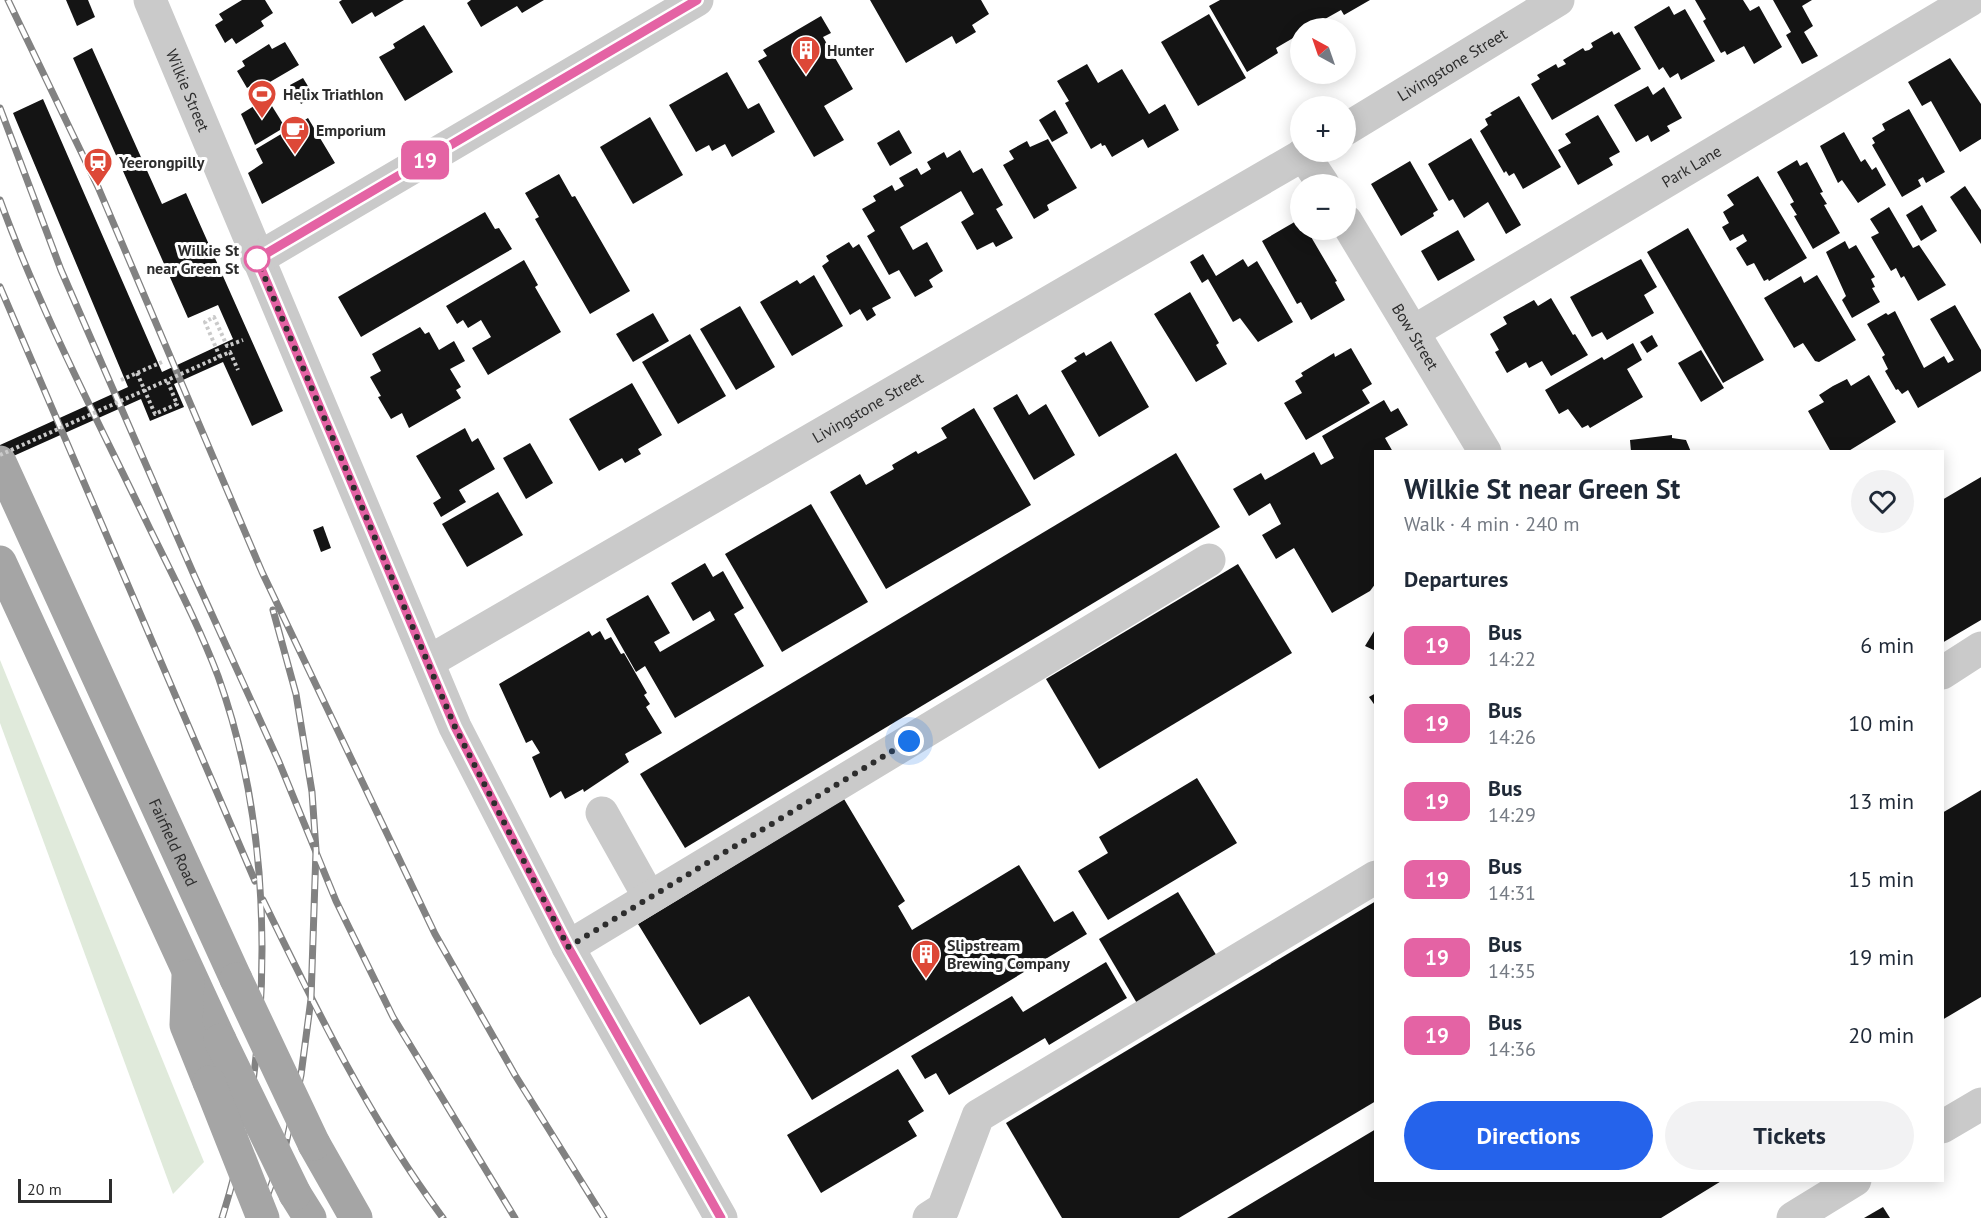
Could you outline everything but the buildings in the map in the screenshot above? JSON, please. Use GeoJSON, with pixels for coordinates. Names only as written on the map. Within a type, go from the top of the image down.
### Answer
{"type":"FeatureCollection","features":[{"type":"Feature","properties":{"kind":"main road","name":"Fairfield Road"},"geometry":{"type":"LineString","coordinates":[[0,462],[236,979],[315,1144],[356,1218]]}},
{"type":"Feature","properties":{"kind":"main road"},"geometry":{"type":"LineString","coordinates":[[0,562],[188,974],[303,1206]]}},
{"type":"Feature","properties":{"kind":"main road"},"geometry":{"type":"LineString","coordinates":[[188,974],[186,1025],[263,1218]]}},
{"type":"Feature","properties":{"kind":"street","name":"Wilkie Street"},"geometry":{"type":"LineString","coordinates":[[150,0],[455,727],[568,947],[721,1218]]}},
{"type":"Feature","properties":{"kind":"street"},"geometry":{"type":"LineString","coordinates":[[257,259],[697,0]]}},
{"type":"Feature","properties":{"kind":"street","name":"Livingstone Street"},"geometry":{"type":"LineString","coordinates":[[1356,123],[1558,0]]}},
{"type":"Feature","properties":{"kind":"street","name":"Park Lane"},"geometry":{"type":"LineString","coordinates":[[1413,332],[1970,0]]}},
{"type":"Feature","properties":{"kind":"street","name":"Livingstone Street"},"geometry":{"type":"LineString","coordinates":[[428,662],[1290,162]]}},
{"type":"Feature","properties":{"kind":"street","name":"Bow Street"},"geometry":{"type":"LineString","coordinates":[[1356,238],[1484,450]]}},
{"type":"Feature","properties":{"kind":"street"},"geometry":{"type":"LineString","coordinates":[[568,947],[1209,560]]}},
{"type":"Feature","properties":{"kind":"street"},"geometry":{"type":"LineString","coordinates":[[1944,672],[1981,648]]}},
{"type":"Feature","properties":{"kind":"street"},"geometry":{"type":"LineString","coordinates":[[602,813],[649,897]]}},
{"type":"Feature","properties":{"kind":"street"},"geometry":{"type":"LineString","coordinates":[[929,1218],[943,1209],[978,1116],[1374,878]]}},
{"type":"Feature","properties":{"kind":"street"},"geometry":{"type":"LineString","coordinates":[[1944,1126],[1981,1104]]}},
{"type":"Feature","properties":{"kind":"street"},"geometry":{"type":"LineString","coordinates":[[1793,1218],[1852,1182]]}},
{"type":"Feature","properties":{"kind":"path"},"geometry":{"type":"LineString","coordinates":[[220,357],[205,322],[214,317],[227,346],[243,340]]}},
{"type":"Feature","properties":{"kind":"path"},"geometry":{"type":"LineString","coordinates":[[0,455],[230,352],[238,370]]}},
{"type":"Feature","properties":{"kind":"path"},"geometry":{"type":"LineString","coordinates":[[121,380],[162,362]]}},
{"type":"Feature","properties":{"kind":"path"},"geometry":{"type":"LineString","coordinates":[[137,373],[155,414],[177,404],[166,380]]}},
{"type":"Feature","properties":{"kind":"green space"},"geometry":{"type":"Polygon","coordinates":[[[0,660],[204,1162],[173,1194],[0,723],[0,660]]]}},
{"type":"Feature","properties":{"kind":"railway"},"geometry":{"type":"LineString","coordinates":[[8,0],[98,187],[262,572],[435,934],[515,1075],[604,1218]]}},
{"type":"Feature","properties":{"kind":"railway"},"geometry":{"type":"LineString","coordinates":[[0,108],[61,270],[194,575],[279,762],[336,901],[393,1017],[515,1218]]}},
{"type":"Feature","properties":{"kind":"railway"},"geometry":{"type":"LineString","coordinates":[[0,200],[33,284],[203,639],[218,676],[237,740],[251,807],[259,876],[262,946],[260,1017],[252,1086],[239,1154],[222,1218]]}},
{"type":"Feature","properties":{"kind":"railway"},"geometry":{"type":"LineString","coordinates":[[0,287],[255,881]]}},
{"type":"Feature","properties":{"kind":"railway"},"geometry":{"type":"LineString","coordinates":[[259,1218],[285,1148],[301,1075],[311,999],[316,850],[312,792],[296,694],[273,610]]}},
{"type":"Feature","properties":{"kind":"railway"},"geometry":{"type":"LineString","coordinates":[[263,900],[324,1023],[368,1103],[416,1181],[443,1218]]}},
{"type":"Feature","properties":{"kind":"bus line","name":"19"},"geometry":{"type":"LineString","coordinates":[[697,0],[257,259],[455,727],[568,947],[721,1218]]}},
{"type":"Feature","properties":{"kind":"place","name":"Hunter"},"geometry":{"type":"Point","coordinates":[806,76]}},
{"type":"Feature","properties":{"kind":"place","name":"Helix Triathlon"},"geometry":{"type":"Point","coordinates":[262,120]}},
{"type":"Feature","properties":{"kind":"place","name":"Emporium"},"geometry":{"type":"Point","coordinates":[295,156]}},
{"type":"Feature","properties":{"kind":"place","name":"Yeerongpilly"},"geometry":{"type":"Point","coordinates":[98,188]}},
{"type":"Feature","properties":{"kind":"place","name":"Wilkie St near Green St"},"geometry":{"type":"Point","coordinates":[257,259]}},
{"type":"Feature","properties":{"kind":"place","name":"Slipstream Brewing Company"},"geometry":{"type":"Point","coordinates":[926,980]}},
{"type":"Feature","properties":{"kind":"route"},"geometry":{"type":"LineString","coordinates":[[257,259],[455,727],[568,947],[909,741]]}}]}
